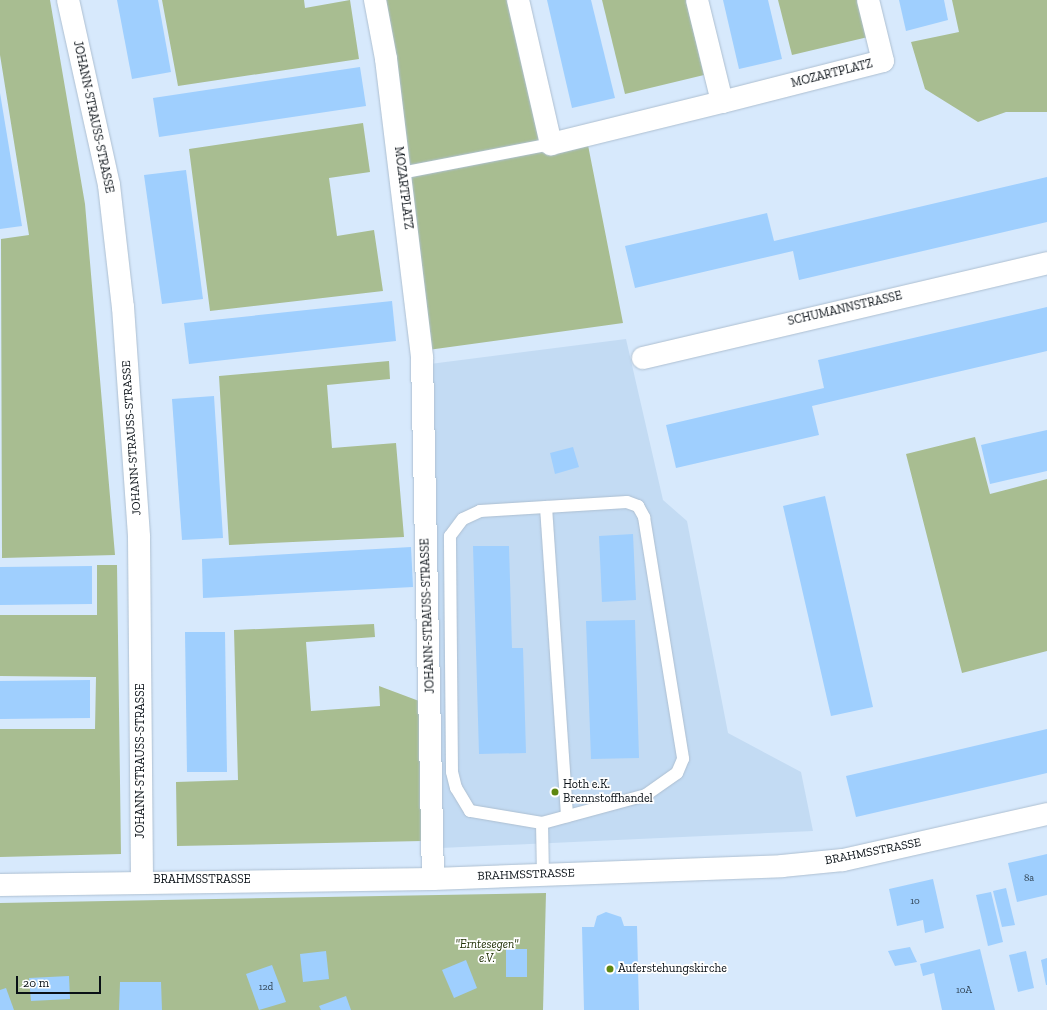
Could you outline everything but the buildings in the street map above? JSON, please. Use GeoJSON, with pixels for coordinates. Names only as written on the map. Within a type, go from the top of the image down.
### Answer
{"type":"FeatureCollection","features":[{"type":"Feature","properties":{"kind":"street","name":"JOHANN-STRAUSS-STRASSE"},"geometry":{"type":"LineString","coordinates":[[68,0],[109,185],[123,307],[139,537],[142,881]]}},
{"type":"Feature","properties":{"kind":"street","name":"MOZARTPLATZ"},"geometry":{"type":"LineString","coordinates":[[375,0],[386,59],[401,173],[423,377]]}},
{"type":"Feature","properties":{"kind":"street"},"geometry":{"type":"LineString","coordinates":[[518,0],[551,144]]}},
{"type":"Feature","properties":{"kind":"street"},"geometry":{"type":"LineString","coordinates":[[697,0],[722,102]]}},
{"type":"Feature","properties":{"kind":"street","name":"MOZARTPLATZ"},"geometry":{"type":"LineString","coordinates":[[551,144],[883,61],[868,0]]}},
{"type":"Feature","properties":{"kind":"street","name":"SCHUMANNSTRASSE"},"geometry":{"type":"LineString","coordinates":[[643,358],[1047,263]]}},
{"type":"Feature","properties":{"kind":"street","name":"JOHANN-STRAUSS-STRASSE"},"geometry":{"type":"LineString","coordinates":[[423,377],[433,879]]}},
{"type":"Feature","properties":{"kind":"street","name":"BRAHMSSTRASSE"},"geometry":{"type":"LineString","coordinates":[[0,885],[142,881],[433,879],[782,866],[843,860],[1047,814]]}},
{"type":"Feature","properties":{"kind":"lane"},"geometry":{"type":"LineString","coordinates":[[401,173],[551,144]]}},
{"type":"Feature","properties":{"kind":"lane"},"geometry":{"type":"LineString","coordinates":[[627,502],[638,506],[644,517],[683,759],[677,773],[646,795],[567,816],[542,823],[470,811],[456,788],[452,772],[448,547],[456,525],[472,514],[546,507],[627,502]]}},
{"type":"Feature","properties":{"kind":"lane"},"geometry":{"type":"LineString","coordinates":[[546,507],[567,816]]}},
{"type":"Feature","properties":{"kind":"lane"},"geometry":{"type":"LineString","coordinates":[[542,823],[543,874]]}},
{"type":"Feature","properties":{"kind":"shaded area"},"geometry":{"type":"Polygon","coordinates":[[[626,339],[663,500],[687,521],[728,733],[801,772],[813,831],[441,848],[430,364],[626,339]]]}},
{"type":"Feature","properties":{"kind":"green space"},"geometry":{"type":"Polygon","coordinates":[[[0,0],[50,0],[85,204],[115,555],[2,558],[1,239],[29,235],[0,55],[0,0]]]}},
{"type":"Feature","properties":{"kind":"green space"},"geometry":{"type":"Polygon","coordinates":[[[162,0],[304,0],[305,8],[350,0],[359,59],[178,86],[162,0]]]}},
{"type":"Feature","properties":{"kind":"green space"},"geometry":{"type":"Polygon","coordinates":[[[379,0],[513,0],[547,150],[587,140],[623,323],[428,350],[379,0]]]}},
{"type":"Feature","properties":{"kind":"green space"},"geometry":{"type":"Polygon","coordinates":[[[602,0],[686,0],[704,75],[625,94],[602,0]]]}},
{"type":"Feature","properties":{"kind":"green space"},"geometry":{"type":"Polygon","coordinates":[[[778,0],[859,0],[868,37],[792,55],[778,0]]]}},
{"type":"Feature","properties":{"kind":"green space"},"geometry":{"type":"Polygon","coordinates":[[[952,0],[1047,0],[1047,112],[1006,112],[978,122],[925,89],[911,42],[959,32],[952,0]]]}},
{"type":"Feature","properties":{"kind":"green space"},"geometry":{"type":"Polygon","coordinates":[[[363,123],[370,172],[329,178],[337,236],[374,230],[383,291],[210,311],[189,149],[363,123]]]}},
{"type":"Feature","properties":{"kind":"green space"},"geometry":{"type":"Polygon","coordinates":[[[389,361],[390,379],[327,385],[332,448],[396,443],[404,537],[229,545],[219,376],[389,361]]]}},
{"type":"Feature","properties":{"kind":"green space"},"geometry":{"type":"Polygon","coordinates":[[[975,437],[990,494],[1047,479],[1047,651],[962,673],[906,454],[975,437]]]}},
{"type":"Feature","properties":{"kind":"green space"},"geometry":{"type":"Polygon","coordinates":[[[97,565],[117,565],[121,854],[0,857],[0,729],[95,729],[96,677],[0,676],[0,615],[97,615],[97,565]]]}},
{"type":"Feature","properties":{"kind":"green space"},"geometry":{"type":"Polygon","coordinates":[[[374,624],[375,637],[306,642],[311,711],[380,706],[379,686],[419,701],[422,841],[177,846],[176,782],[238,780],[234,630],[374,624]]]}},
{"type":"Feature","properties":{"kind":"green space","name":"\"Erntesegen\" e.V."},"geometry":{"type":"Polygon","coordinates":[[[546,893],[543,1010],[0,1010],[0,903],[546,893]]]}},
{"type":"Feature","properties":{"kind":"place","name":"Hoth e.K. Brennstoffhandel"},"geometry":{"type":"Point","coordinates":[555,792]}},
{"type":"Feature","properties":{"kind":"place","name":"Auferstehungskirche"},"geometry":{"type":"Point","coordinates":[610,969]}}]}
